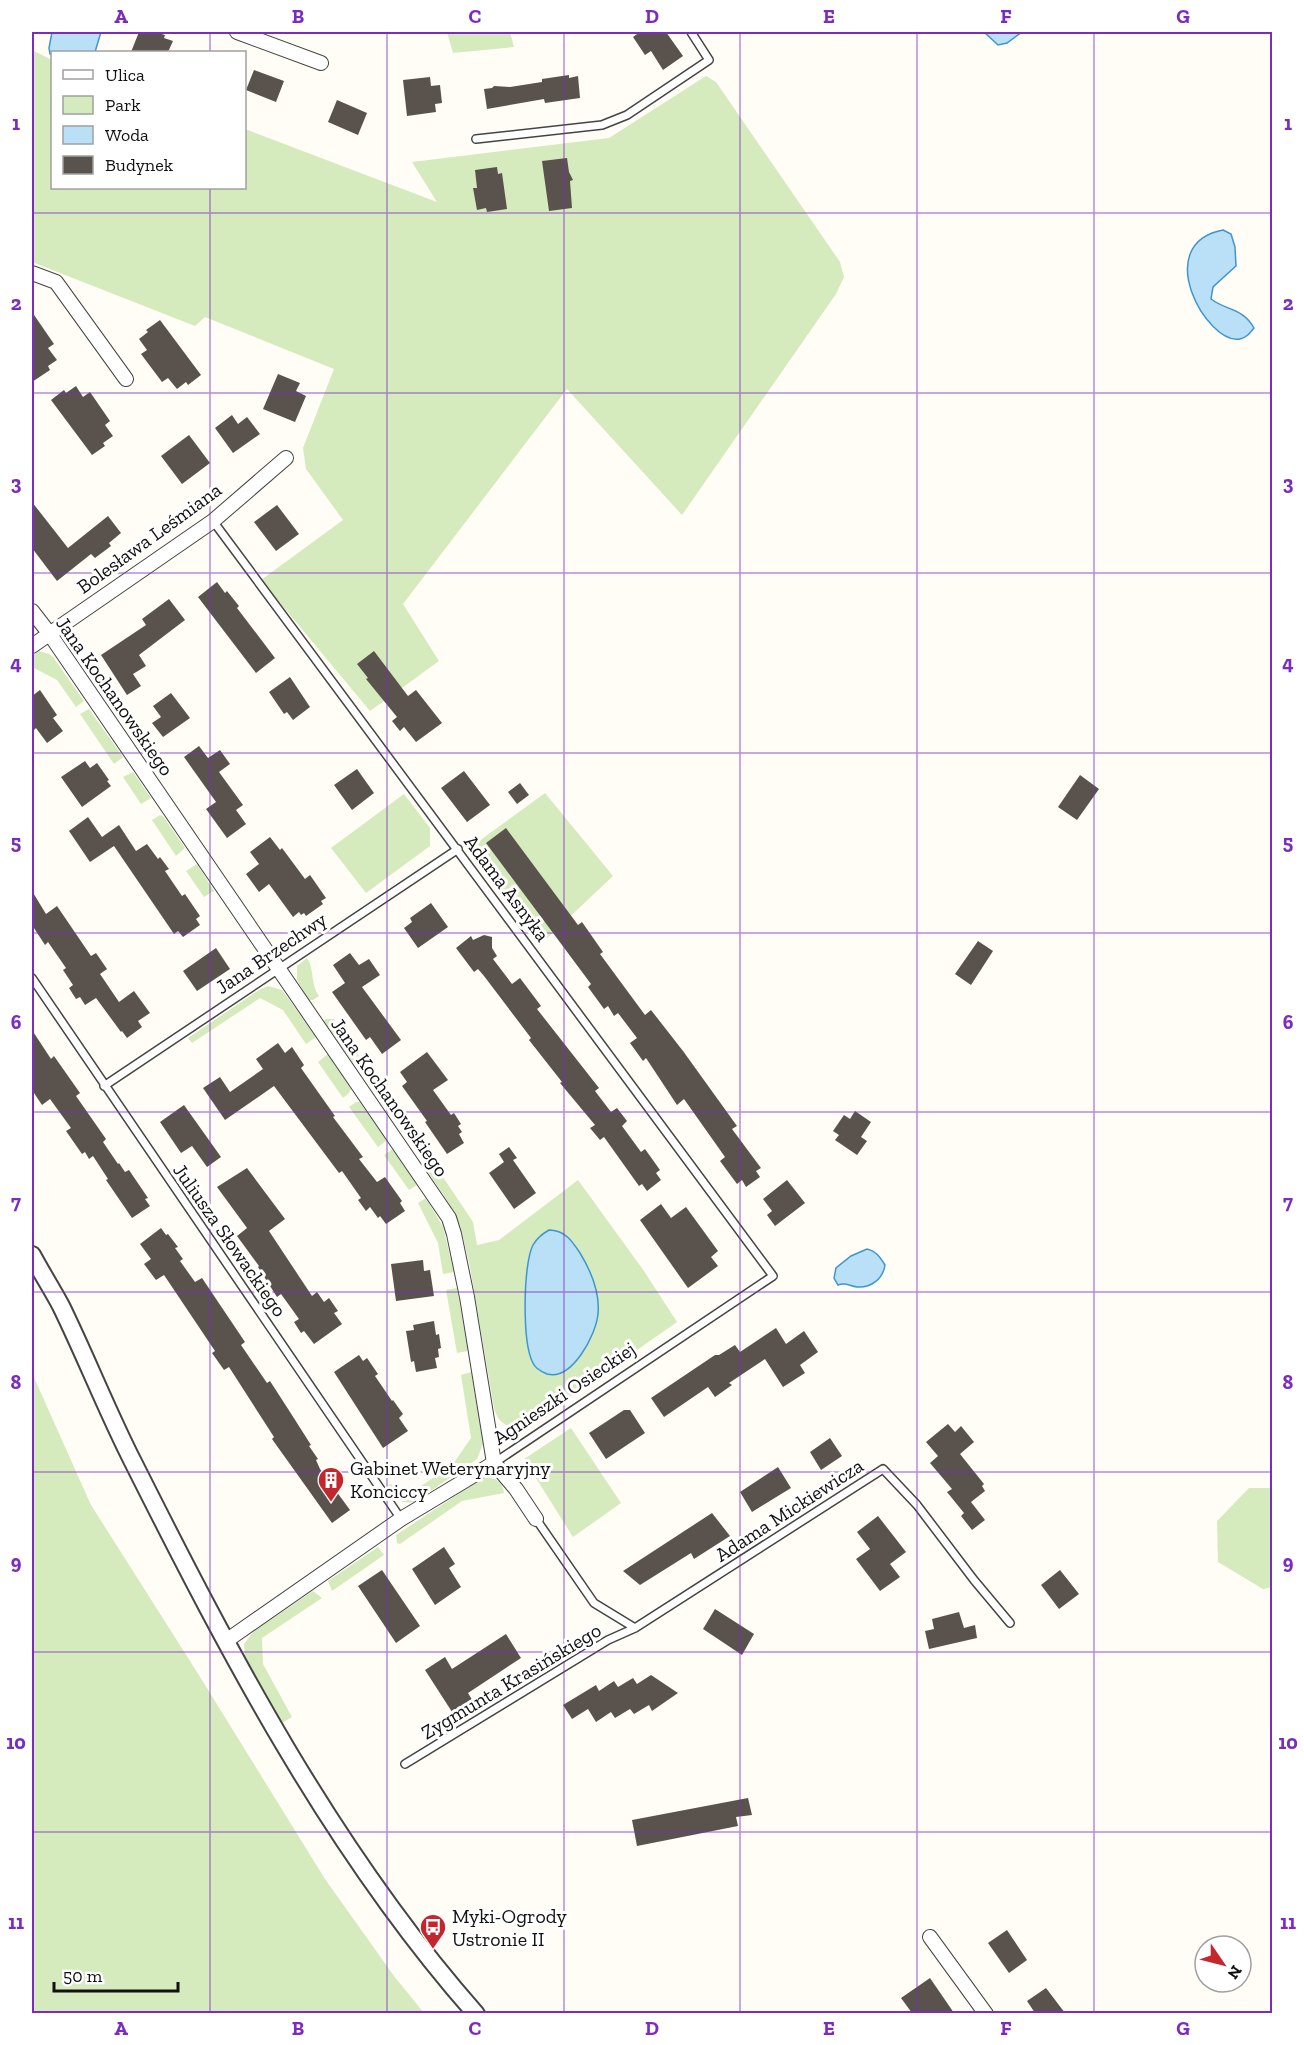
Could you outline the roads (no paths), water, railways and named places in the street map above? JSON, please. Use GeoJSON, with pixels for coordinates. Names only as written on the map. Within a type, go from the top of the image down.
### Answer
{"type":"FeatureCollection","features":[{"type":"Feature","properties":{"kind":"street"},"geometry":{"type":"LineString","coordinates":[[237,32],[321,63]]}},
{"type":"Feature","properties":{"kind":"street"},"geometry":{"type":"LineString","coordinates":[[32,273],[56,282],[126,379]]}},
{"type":"Feature","properties":{"kind":"street","name":"Bolesława Leśmiana"},"geometry":{"type":"LineString","coordinates":[[32,646],[213,520],[286,458]]}},
{"type":"Feature","properties":{"kind":"street","name":"Jana Kochanowskiego"},"geometry":{"type":"LineString","coordinates":[[32,611],[449,1218],[467,1297],[494,1463]]}},
{"type":"Feature","properties":{"kind":"street"},"geometry":{"type":"LineString","coordinates":[[32,1255],[61,1306],[132,1460],[226,1641],[310,1786],[401,1921],[476,2013]]}},
{"type":"Feature","properties":{"kind":"street"},"geometry":{"type":"LineString","coordinates":[[494,1463],[516,1489],[536,1520]]}},
{"type":"Feature","properties":{"kind":"street","name":"Agnieszki Osieckiej"},"geometry":{"type":"LineString","coordinates":[[226,1641],[401,1519],[494,1463]]}},
{"type":"Feature","properties":{"kind":"street"},"geometry":{"type":"LineString","coordinates":[[930,1937],[986,2013]]}},
{"type":"Feature","properties":{"kind":"lane"},"geometry":{"type":"LineString","coordinates":[[476,139],[602,126],[627,115],[709,60],[692,32]]}},
{"type":"Feature","properties":{"kind":"lane","name":"Adama Asnyka"},"geometry":{"type":"LineString","coordinates":[[213,520],[773,1276]]}},
{"type":"Feature","properties":{"kind":"lane","name":"Jana Brzechwy"},"geometry":{"type":"LineString","coordinates":[[104,1086],[458,849]]}},
{"type":"Feature","properties":{"kind":"lane","name":"Juliusza Słowackiego"},"geometry":{"type":"LineString","coordinates":[[32,978],[401,1519]]}},
{"type":"Feature","properties":{"kind":"lane","name":"Agnieszki Osieckiej"},"geometry":{"type":"LineString","coordinates":[[494,1463],[773,1276]]}},
{"type":"Feature","properties":{"kind":"lane","name":"Adama Mickiewicza"},"geometry":{"type":"LineString","coordinates":[[635,1628],[883,1469],[917,1505],[1010,1623]]}},
{"type":"Feature","properties":{"kind":"lane"},"geometry":{"type":"LineString","coordinates":[[536,1520],[594,1603],[635,1628]]}},
{"type":"Feature","properties":{"kind":"lane","name":"Zygmunta Krasińskiego"},"geometry":{"type":"LineString","coordinates":[[405,1764],[608,1640],[635,1628]]}},
{"type":"Feature","properties":{"kind":"water"},"geometry":{"type":"Polygon","coordinates":[[[52,32],[101,32],[95,51],[51,51],[51,54],[49,48],[52,32]]]}},
{"type":"Feature","properties":{"kind":"water"},"geometry":{"type":"Polygon","coordinates":[[[984,32],[1022,32],[1007,43],[998,45],[984,32]]]}},
{"type":"Feature","properties":{"kind":"water"},"geometry":{"type":"Polygon","coordinates":[[[1223,230],[1231,234],[1235,247],[1236,266],[1213,287],[1211,299],[1240,313],[1250,322],[1254,328],[1240,339],[1227,337],[1213,326],[1201,311],[1192,292],[1188,272],[1190,254],[1201,239],[1223,230]]]}},
{"type":"Feature","properties":{"kind":"water"},"geometry":{"type":"Polygon","coordinates":[[[549,1230],[564,1234],[571,1240],[588,1267],[598,1298],[598,1314],[588,1344],[574,1364],[556,1374],[547,1374],[534,1365],[529,1353],[525,1304],[527,1269],[533,1245],[549,1230]]]}},
{"type":"Feature","properties":{"kind":"water"},"geometry":{"type":"Polygon","coordinates":[[[867,1249],[878,1255],[885,1265],[876,1282],[862,1287],[838,1285],[834,1278],[836,1268],[851,1256],[867,1249]]]}},
{"type":"Feature","properties":{"kind":"place","name":"Gabinet Weterynaryjny Konciccy"},"geometry":{"type":"Point","coordinates":[331,1503]}},
{"type":"Feature","properties":{"kind":"place","name":"Myki-Ogrody Ustronie II"},"geometry":{"type":"Point","coordinates":[433,1950]}}]}
